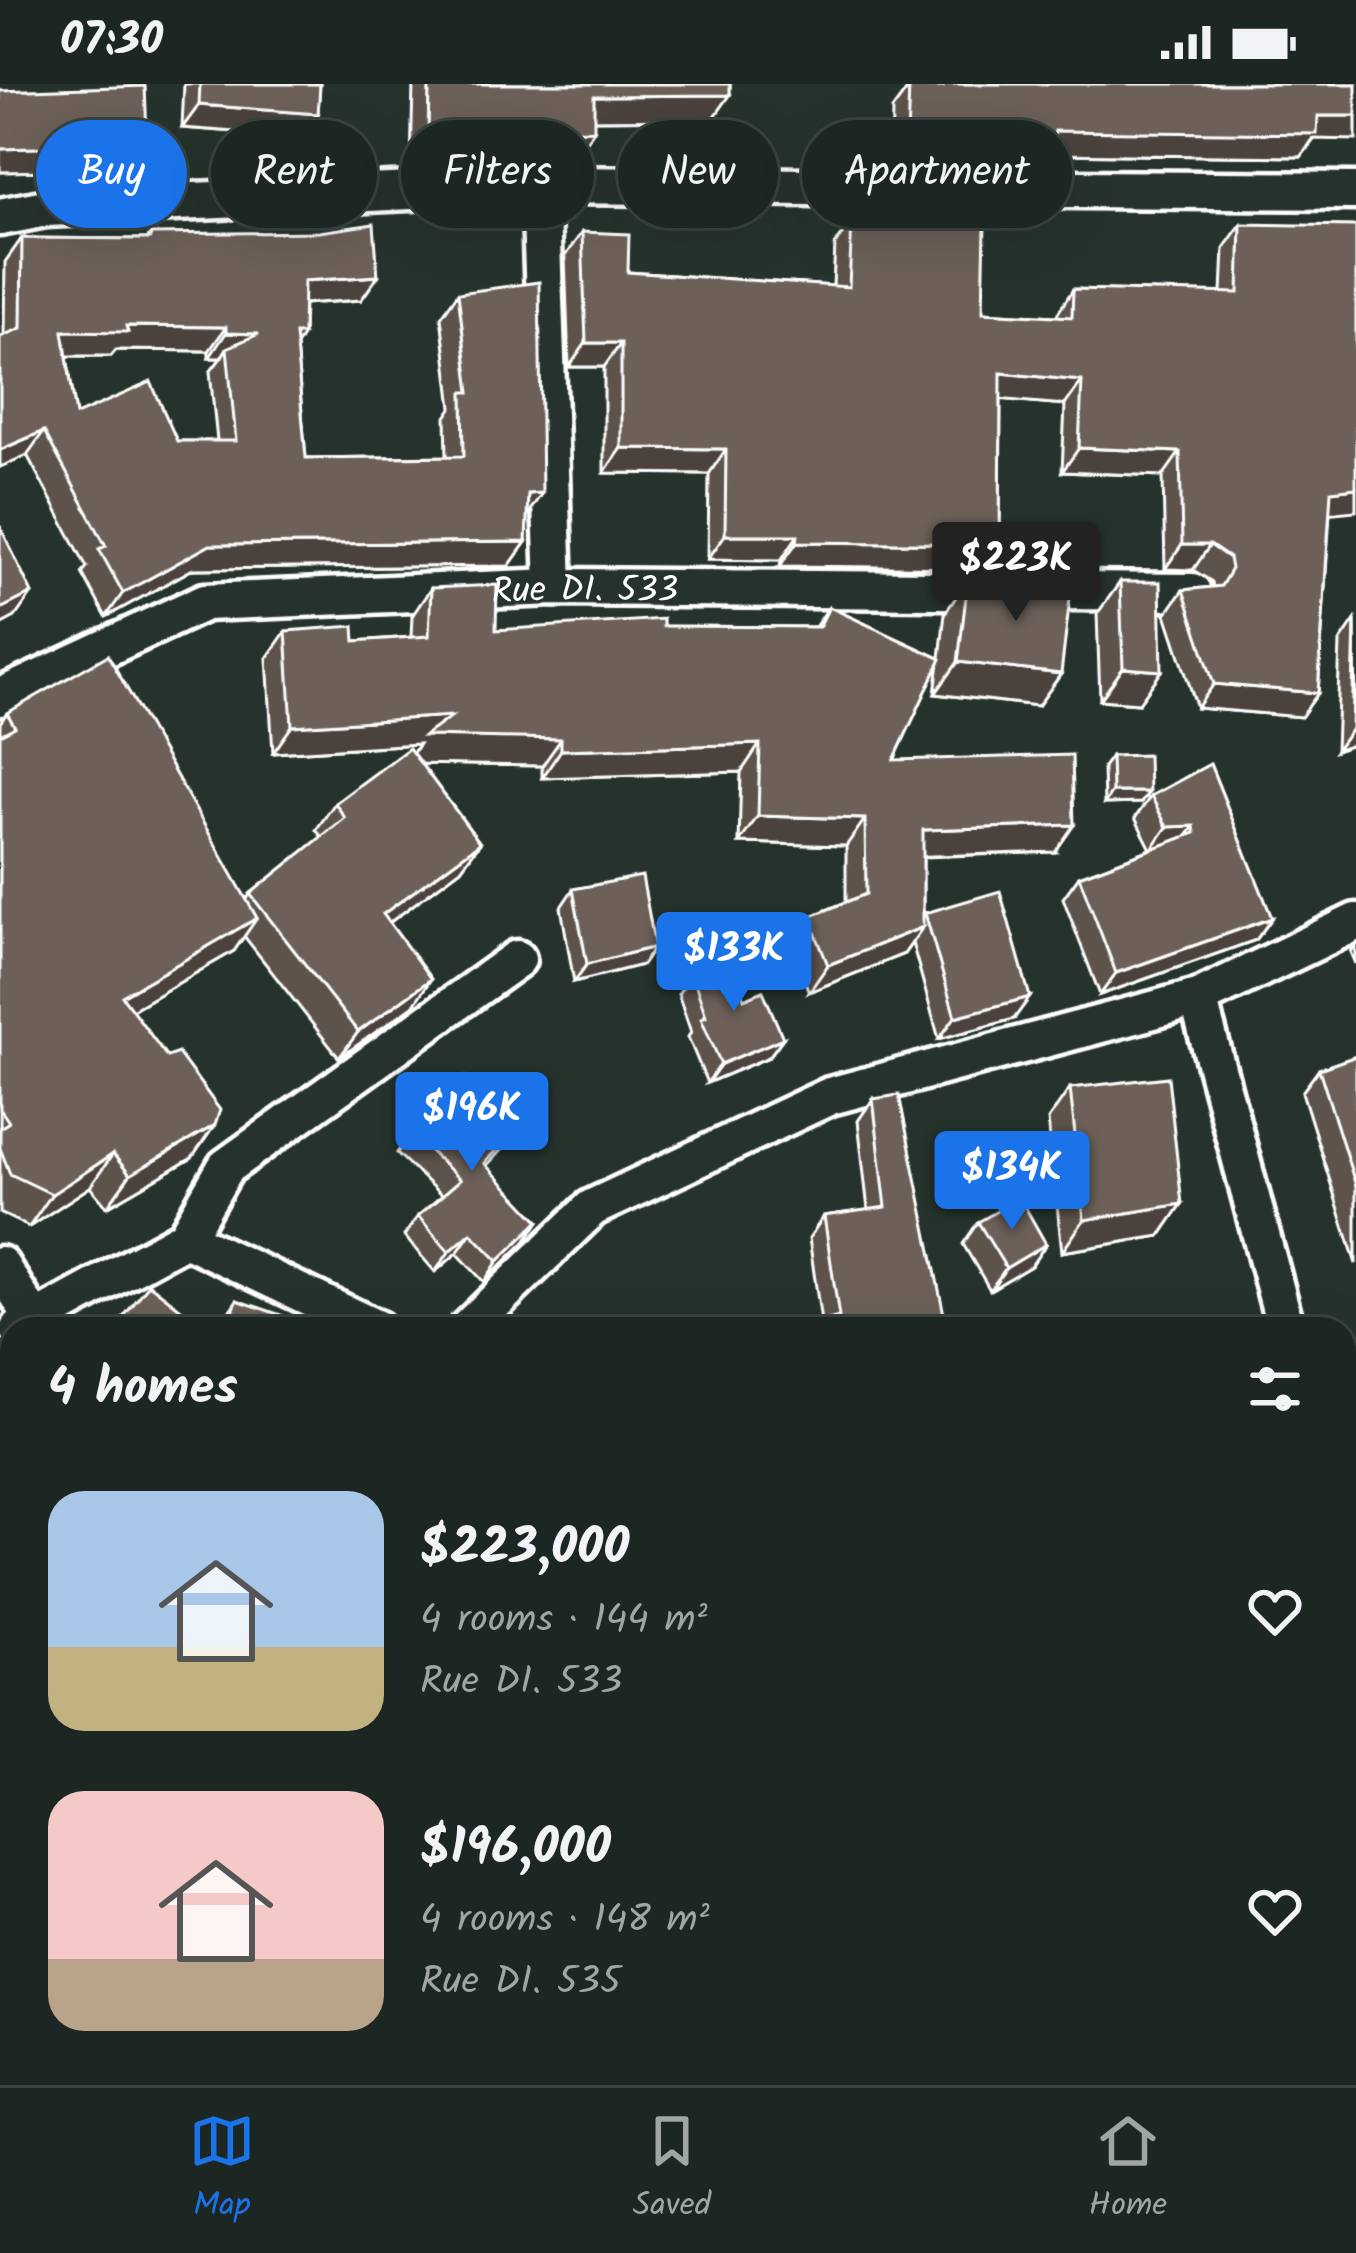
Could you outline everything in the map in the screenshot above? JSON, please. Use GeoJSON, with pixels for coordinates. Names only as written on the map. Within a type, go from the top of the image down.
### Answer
{"type":"FeatureCollection","features":[{"type":"Feature","properties":{"kind":"street"},"geometry":{"type":"LineString","coordinates":[[594,185],[1356,191]]}},
{"type":"Feature","properties":{"kind":"street"},"geometry":{"type":"LineString","coordinates":[[0,217],[46,208],[401,191]]}},
{"type":"Feature","properties":{"kind":"street"},"geometry":{"type":"LineString","coordinates":[[542,228],[554,586]]}},
{"type":"Feature","properties":{"kind":"street","name":"Rue DI. 533"},"geometry":{"type":"LineString","coordinates":[[0,697],[205,602],[554,586],[1192,592]]}},
{"type":"Feature","properties":{"kind":"street"},"geometry":{"type":"LineString","coordinates":[[478,1317],[592,1208],[830,1096],[1198,998],[1356,922]]}},
{"type":"Feature","properties":{"kind":"street"},"geometry":{"type":"LineString","coordinates":[[42,1317],[185,1238],[226,1167],[517,958]]}},
{"type":"Feature","properties":{"kind":"street"},"geometry":{"type":"LineString","coordinates":[[1198,998],[1283,1317]]}},
{"type":"Feature","properties":{"kind":"street"},"geometry":{"type":"LineString","coordinates":[[185,1238],[352,1317]]}},
{"type":"Feature","properties":{"kind":"street"},"geometry":{"type":"LineString","coordinates":[[0,1265],[18,1317]]}},
{"type":"Feature","properties":{"kind":"building"},"geometry":{"type":"Polygon","coordinates":[[[200,84],[320,84],[318,114],[199,105],[200,84]]]}},
{"type":"Feature","properties":{"kind":"building"},"geometry":{"type":"Polygon","coordinates":[[[429,84],[730,84],[730,95],[594,96],[594,120],[428,120],[429,84]]]}},
{"type":"Feature","properties":{"kind":"building"},"geometry":{"type":"Polygon","coordinates":[[[1356,84],[1356,116],[1318,116],[1317,134],[1072,131],[1072,120],[908,120],[909,87],[1356,84]]]}},
{"type":"Feature","properties":{"kind":"building"},"geometry":{"type":"Polygon","coordinates":[[[145,86],[146,120],[36,120],[36,148],[0,149],[0,91],[145,86]]]}},
{"type":"Feature","properties":{"kind":"building"},"geometry":{"type":"Polygon","coordinates":[[[1241,224],[1356,226],[1356,488],[1331,491],[1318,693],[1214,684],[1183,590],[1221,586],[1231,569],[1229,558],[1210,545],[1182,545],[1180,452],[1079,448],[1082,381],[1001,373],[1000,544],[797,542],[798,535],[725,535],[726,449],[621,448],[621,343],[586,343],[582,232],[629,234],[628,272],[849,287],[852,228],[985,228],[983,312],[1072,317],[1073,289],[1239,293],[1241,224]]]}},
{"type":"Feature","properties":{"kind":"building"},"geometry":{"type":"Polygon","coordinates":[[[374,228],[378,276],[304,281],[303,334],[295,334],[306,458],[464,456],[463,392],[470,392],[458,293],[539,282],[542,493],[528,494],[526,542],[210,545],[123,593],[99,549],[106,546],[44,431],[0,450],[0,337],[21,328],[22,238],[150,239],[151,234],[374,228]],[[226,327],[63,331],[76,415],[151,382],[177,441],[236,441],[227,348],[259,334],[226,333],[226,327]]]}},
{"type":"Feature","properties":{"kind":"building"},"geometry":{"type":"Polygon","coordinates":[[[0,526],[32,593],[0,609],[0,526]]]}},
{"type":"Feature","properties":{"kind":"building"},"geometry":{"type":"Polygon","coordinates":[[[968,580],[1072,581],[1061,674],[958,662],[968,580]]]}},
{"type":"Feature","properties":{"kind":"building"},"geometry":{"type":"Polygon","coordinates":[[[1120,582],[1160,582],[1162,671],[1123,668],[1120,582]]]}},
{"type":"Feature","properties":{"kind":"building"},"geometry":{"type":"Polygon","coordinates":[[[497,585],[496,630],[663,619],[663,626],[819,627],[829,607],[941,659],[894,760],[1072,755],[1074,825],[923,830],[923,927],[828,965],[809,917],[866,894],[865,819],[758,816],[760,744],[561,750],[561,739],[424,736],[452,716],[292,726],[286,631],[354,626],[355,641],[429,636],[431,588],[497,585]]]}},
{"type":"Feature","properties":{"kind":"building"},"geometry":{"type":"Polygon","coordinates":[[[1355,620],[1356,727],[1352,729],[1355,620]]]}},
{"type":"Feature","properties":{"kind":"building"},"geometry":{"type":"Polygon","coordinates":[[[108,655],[257,918],[122,996],[167,1057],[178,1053],[220,1110],[215,1125],[130,1175],[113,1154],[52,1194],[10,1174],[0,1148],[0,1128],[9,1122],[0,1109],[0,735],[15,727],[7,713],[108,655]]]}},
{"type":"Feature","properties":{"kind":"building"},"geometry":{"type":"Polygon","coordinates":[[[409,748],[480,843],[383,914],[431,979],[358,1032],[250,894],[345,818],[335,803],[409,748]]]}},
{"type":"Feature","properties":{"kind":"building"},"geometry":{"type":"Polygon","coordinates":[[[1148,755],[1149,792],[1112,792],[1111,756],[1148,755]]]}},
{"type":"Feature","properties":{"kind":"building"},"geometry":{"type":"Polygon","coordinates":[[[1210,764],[1272,918],[1116,973],[1079,876],[1195,833],[1194,826],[1167,827],[1151,796],[1210,764]]]}},
{"type":"Feature","properties":{"kind":"building"},"geometry":{"type":"Polygon","coordinates":[[[642,876],[655,947],[587,964],[573,889],[642,876]]]}},
{"type":"Feature","properties":{"kind":"building"},"geometry":{"type":"Polygon","coordinates":[[[1000,891],[1030,997],[955,1017],[925,913],[1000,891]]]}},
{"type":"Feature","properties":{"kind":"building"},"geometry":{"type":"Polygon","coordinates":[[[731,961],[744,999],[763,991],[783,1038],[721,1064],[701,1018],[706,1016],[692,974],[731,961]]]}},
{"type":"Feature","properties":{"kind":"building"},"geometry":{"type":"Polygon","coordinates":[[[1356,1056],[1356,1186],[1319,1069],[1356,1056]]]}},
{"type":"Feature","properties":{"kind":"building"},"geometry":{"type":"Polygon","coordinates":[[[465,1077],[518,1127],[484,1163],[539,1221],[498,1261],[471,1233],[449,1252],[418,1216],[460,1180],[411,1133],[465,1077]]]}},
{"type":"Feature","properties":{"kind":"building"},"geometry":{"type":"Polygon","coordinates":[[[1168,1077],[1182,1204],[1084,1220],[1070,1088],[1168,1077]]]}},
{"type":"Feature","properties":{"kind":"building"},"geometry":{"type":"Polygon","coordinates":[[[899,1095],[945,1317],[839,1317],[824,1216],[886,1207],[873,1099],[899,1095]]]}},
{"type":"Feature","properties":{"kind":"building"},"geometry":{"type":"Polygon","coordinates":[[[1020,1198],[1046,1244],[1006,1268],[978,1222],[1020,1198]]]}},
{"type":"Feature","properties":{"kind":"building"},"geometry":{"type":"Polygon","coordinates":[[[149,1284],[192,1317],[123,1317],[149,1284]]]}},
{"type":"Feature","properties":{"kind":"building"},"geometry":{"type":"Polygon","coordinates":[[[237,1300],[286,1317],[231,1317],[237,1300]]]}}]}
